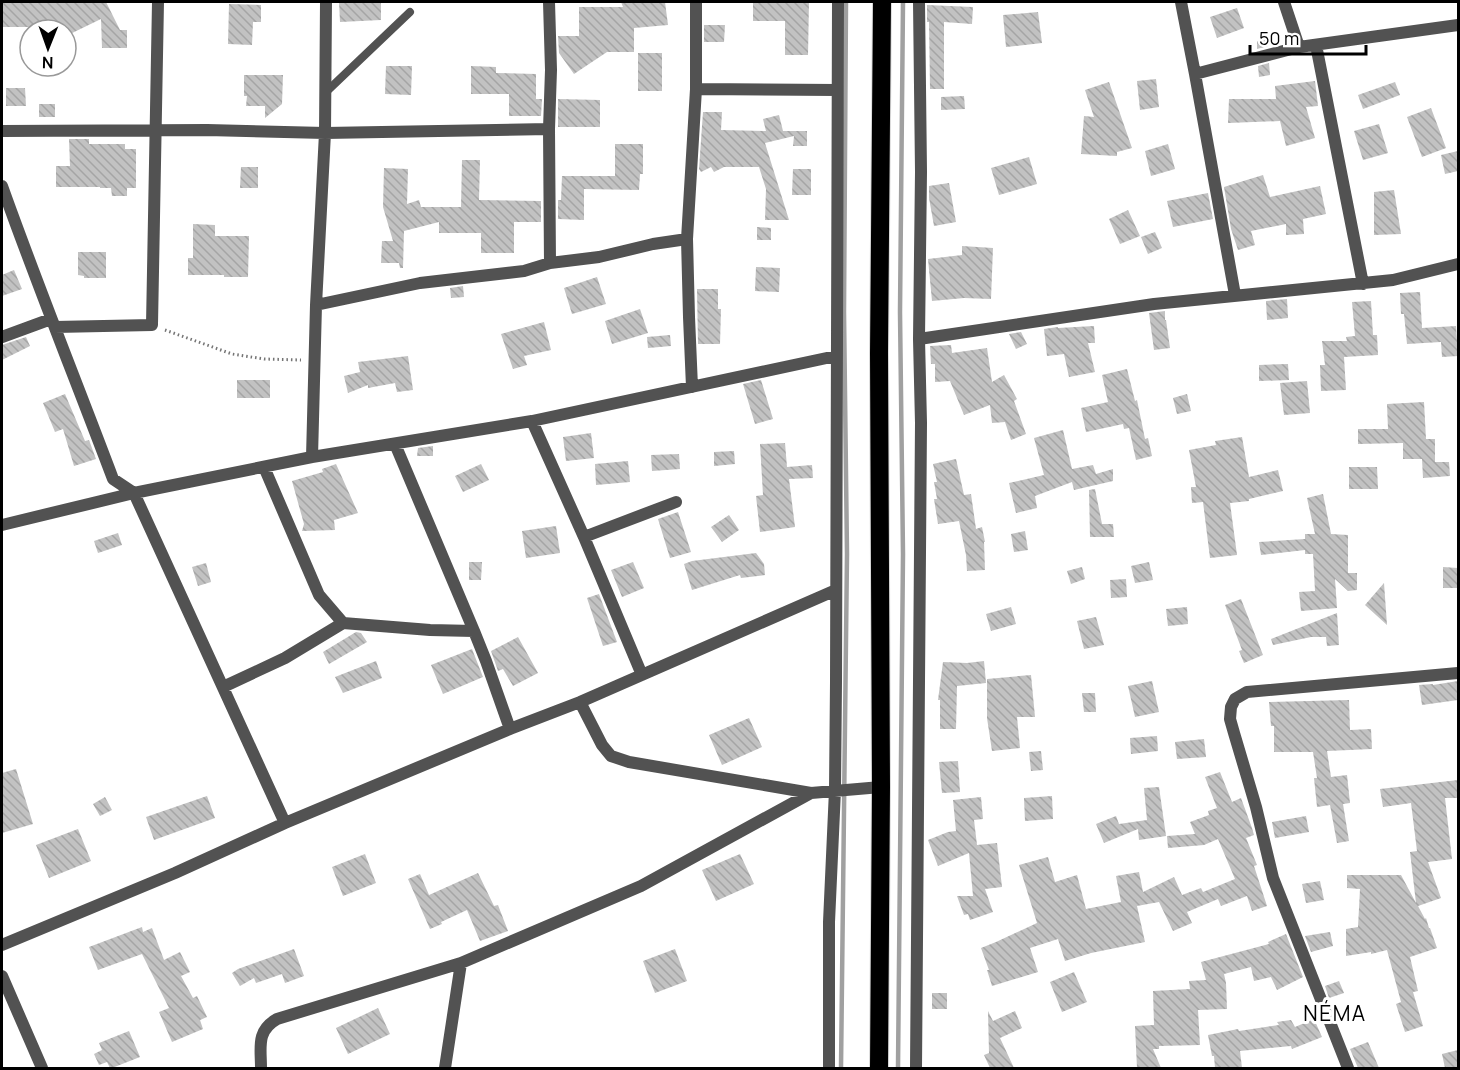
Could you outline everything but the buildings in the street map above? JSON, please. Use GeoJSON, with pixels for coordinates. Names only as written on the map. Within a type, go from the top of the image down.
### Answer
{"type":"FeatureCollection","features":[{"type":"Feature","properties":{"kind":"highway"},"geometry":{"type":"LineString","coordinates":[[879,1068],[879,353],[882,2]]}},
{"type":"Feature","properties":{"kind":"street"},"geometry":{"type":"LineString","coordinates":[[2,337],[53,323],[152,325],[158,2]]}},
{"type":"Feature","properties":{"kind":"street"},"geometry":{"type":"LineString","coordinates":[[312,457],[316,305],[326,133],[326,2]]}},
{"type":"Feature","properties":{"kind":"street"},"geometry":{"type":"LineString","coordinates":[[549,2],[550,263]]}},
{"type":"Feature","properties":{"kind":"street"},"geometry":{"type":"LineString","coordinates":[[692,387],[687,239],[696,89],[696,2]]}},
{"type":"Feature","properties":{"kind":"street"},"geometry":{"type":"LineString","coordinates":[[829,1068],[829,922],[842,790],[836,590],[838,2]]}},
{"type":"Feature","properties":{"kind":"street"},"geometry":{"type":"LineString","coordinates":[[916,1068],[921,423],[919,2]]}},
{"type":"Feature","properties":{"kind":"street"},"geometry":{"type":"LineString","coordinates":[[1181,2],[1235,295]]}},
{"type":"Feature","properties":{"kind":"street"},"geometry":{"type":"LineString","coordinates":[[1284,2],[1299,47]]}},
{"type":"Feature","properties":{"kind":"street"},"geometry":{"type":"LineString","coordinates":[[1195,74],[1299,47],[1458,25]]}},
{"type":"Feature","properties":{"kind":"street"},"geometry":{"type":"LineString","coordinates":[[1316,45],[1363,284]]}},
{"type":"Feature","properties":{"kind":"street"},"geometry":{"type":"LineString","coordinates":[[696,89],[837,90]]}},
{"type":"Feature","properties":{"kind":"street"},"geometry":{"type":"LineString","coordinates":[[2,131],[207,130],[326,133],[549,129]]}},
{"type":"Feature","properties":{"kind":"street"},"geometry":{"type":"LineString","coordinates":[[2,186],[113,479],[134,493],[285,823]]}},
{"type":"Feature","properties":{"kind":"street"},"geometry":{"type":"LineString","coordinates":[[316,305],[420,283],[524,271],[550,263],[599,257],[653,244],[687,239]]}},
{"type":"Feature","properties":{"kind":"street"},"geometry":{"type":"LineString","coordinates":[[920,339],[1154,304],[1393,280],[1458,264]]}},
{"type":"Feature","properties":{"kind":"street"},"geometry":{"type":"LineString","coordinates":[[2,525],[134,493],[312,457],[532,421],[836,356]]}},
{"type":"Feature","properties":{"kind":"street"},"geometry":{"type":"LineString","coordinates":[[532,421],[642,675]]}},
{"type":"Feature","properties":{"kind":"street"},"geometry":{"type":"LineString","coordinates":[[395,444],[474,631],[510,729]]}},
{"type":"Feature","properties":{"kind":"street"},"geometry":{"type":"LineString","coordinates":[[264,467],[319,595],[343,623]]}},
{"type":"Feature","properties":{"kind":"street"},"geometry":{"type":"LineString","coordinates":[[584,537],[676,502]]}},
{"type":"Feature","properties":{"kind":"street"},"geometry":{"type":"LineString","coordinates":[[2,945],[175,873],[285,823],[580,702],[836,590]]}},
{"type":"Feature","properties":{"kind":"street"},"geometry":{"type":"LineString","coordinates":[[223,687],[285,658],[343,623],[474,631]]}},
{"type":"Feature","properties":{"kind":"street"},"geometry":{"type":"LineString","coordinates":[[1348,1068],[1273,878],[1256,807],[1230,719],[1231,707],[1235,699],[1247,692],[1458,673]]}},
{"type":"Feature","properties":{"kind":"street"},"geometry":{"type":"LineString","coordinates":[[580,702],[602,745],[611,756],[629,762],[811,793],[880,787]]}},
{"type":"Feature","properties":{"kind":"street"},"geometry":{"type":"LineString","coordinates":[[261,1068],[262,1033],[269,1023],[277,1018],[461,963],[641,886],[811,793]]}},
{"type":"Feature","properties":{"kind":"street"},"geometry":{"type":"LineString","coordinates":[[445,1068],[461,963]]}},
{"type":"Feature","properties":{"kind":"street"},"geometry":{"type":"LineString","coordinates":[[2,976],[42,1068]]}},
{"type":"Feature","properties":{"kind":"lane"},"geometry":{"type":"LineString","coordinates":[[325,93],[410,12]]}},
{"type":"Feature","properties":{"kind":"path"},"geometry":{"type":"LineString","coordinates":[[152,325],[232,354],[264,359],[314,361]]}},
{"type":"Feature","properties":{"kind":"waterway"},"geometry":{"type":"LineString","coordinates":[[841,1068],[847,554],[844,312],[846,2]]}},
{"type":"Feature","properties":{"kind":"waterway"},"geometry":{"type":"LineString","coordinates":[[898,1068],[903,554],[900,312],[903,2]]}},
{"type":"Feature","properties":{"kind":"district","name":"NÉMA"},"geometry":{"type":"Point","coordinates":[1335,1014]}}]}
